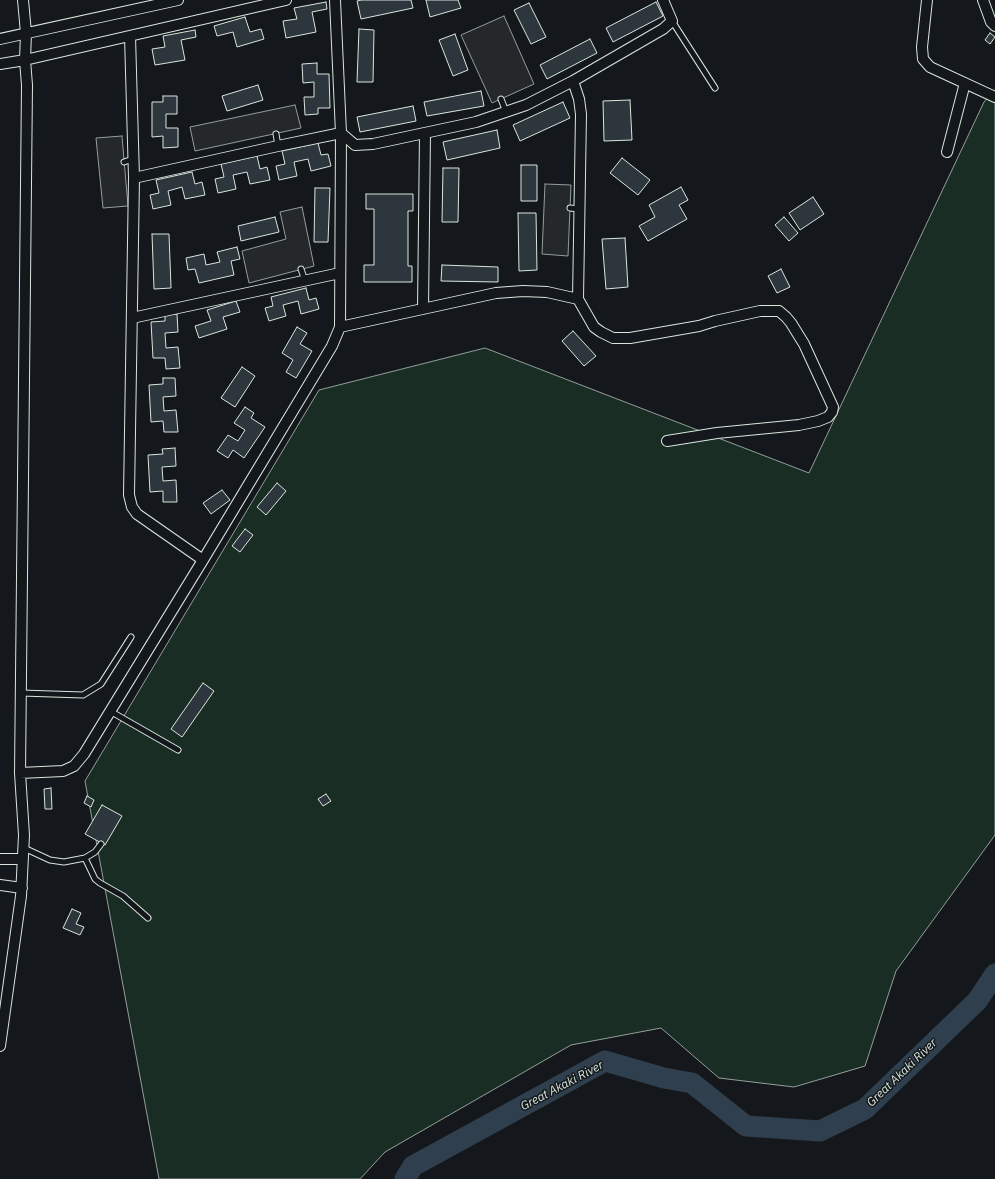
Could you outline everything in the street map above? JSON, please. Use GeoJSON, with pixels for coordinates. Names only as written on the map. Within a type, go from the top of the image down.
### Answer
{"type":"FeatureCollection","features":[{"type":"Feature","properties":{"kind":"street"},"geometry":{"type":"LineString","coordinates":[[0,1046],[22,888],[24,848],[20,773],[27,85],[26,33],[23,0]]}},
{"type":"Feature","properties":{"kind":"street"},"geometry":{"type":"LineString","coordinates":[[0,39],[178,0]]}},
{"type":"Feature","properties":{"kind":"street"},"geometry":{"type":"LineString","coordinates":[[0,64],[26,60],[286,0]]}},
{"type":"Feature","properties":{"kind":"street"},"geometry":{"type":"LineString","coordinates":[[20,773],[63,772],[74,766],[84,754],[332,346],[340,327],[341,133],[335,0]]}},
{"type":"Feature","properties":{"kind":"street"},"geometry":{"type":"LineString","coordinates":[[341,133],[355,145],[373,144],[476,122],[526,105],[573,81],[663,28],[672,21],[663,0]]}},
{"type":"Feature","properties":{"kind":"street"},"geometry":{"type":"LineString","coordinates":[[927,0],[922,46],[923,58],[930,67],[995,97]]}},
{"type":"Feature","properties":{"kind":"street"},"geometry":{"type":"LineString","coordinates":[[983,0],[991,22],[995,26]]}},
{"type":"Feature","properties":{"kind":"street"},"geometry":{"type":"LineString","coordinates":[[130,36],[129,161],[134,178],[129,495],[132,507],[137,514],[203,560]]}},
{"type":"Feature","properties":{"kind":"street"},"geometry":{"type":"LineString","coordinates":[[573,81],[579,99],[581,114],[575,209],[578,299],[594,327],[613,338],[630,338],[699,326],[760,311],[779,311],[786,317],[804,344],[833,407],[832,412],[828,417],[799,425],[717,433],[668,441]]}},
{"type":"Feature","properties":{"kind":"street"},"geometry":{"type":"LineString","coordinates":[[947,152],[965,83]]}},
{"type":"Feature","properties":{"kind":"street"},"geometry":{"type":"LineString","coordinates":[[134,178],[341,133]]}},
{"type":"Feature","properties":{"kind":"street"},"geometry":{"type":"LineString","coordinates":[[423,309],[425,133]]}},
{"type":"Feature","properties":{"kind":"street"},"geometry":{"type":"LineString","coordinates":[[132,318],[340,273]]}},
{"type":"Feature","properties":{"kind":"street"},"geometry":{"type":"LineString","coordinates":[[340,327],[496,293],[523,291],[548,292],[578,299]]}},
{"type":"Feature","properties":{"kind":"street"},"geometry":{"type":"LineString","coordinates":[[0,859],[23,859]]}},
{"type":"Feature","properties":{"kind":"street"},"geometry":{"type":"LineString","coordinates":[[0,885],[22,888]]}},
{"type":"Feature","properties":{"kind":"lane"},"geometry":{"type":"LineString","coordinates":[[672,21],[714,88]]}},
{"type":"Feature","properties":{"kind":"lane"},"geometry":{"type":"LineString","coordinates":[[501,99],[506,112]]}},
{"type":"Feature","properties":{"kind":"lane"},"geometry":{"type":"LineString","coordinates":[[276,134],[278,146]]}},
{"type":"Feature","properties":{"kind":"lane"},"geometry":{"type":"LineString","coordinates":[[301,269],[305,281]]}},
{"type":"Feature","properties":{"kind":"lane"},"geometry":{"type":"LineString","coordinates":[[21,693],[83,695],[101,684],[131,637]]}},
{"type":"Feature","properties":{"kind":"lane"},"geometry":{"type":"LineString","coordinates":[[110,711],[178,750]]}},
{"type":"Feature","properties":{"kind":"lane"},"geometry":{"type":"LineString","coordinates":[[24,848],[50,860],[64,862],[85,858],[95,852],[101,844]]}},
{"type":"Feature","properties":{"kind":"lane"},"geometry":{"type":"LineString","coordinates":[[85,858],[95,879],[100,884],[123,896],[148,918]]}},
{"type":"Feature","properties":{"kind":"green space"},"geometry":{"type":"Polygon","coordinates":[[[995,90],[995,835],[896,971],[865,1066],[794,1087],[719,1078],[661,1028],[571,1045],[385,1152],[360,1179],[159,1179],[85,781],[319,390],[485,348],[809,473],[984,102],[995,90]]]}},
{"type":"Feature","properties":{"kind":"shaded area"},"geometry":{"type":"Polygon","coordinates":[[[504,16],[534,84],[492,103],[461,35],[504,16]]]}},
{"type":"Feature","properties":{"kind":"shaded area"},"geometry":{"type":"Polygon","coordinates":[[[295,105],[301,128],[195,151],[190,127],[295,105]]]}},
{"type":"Feature","properties":{"kind":"shaded area"},"geometry":{"type":"Polygon","coordinates":[[[122,136],[128,206],[103,208],[96,138],[122,136]]]}},
{"type":"Feature","properties":{"kind":"shaded area"},"geometry":{"type":"Polygon","coordinates":[[[545,184],[571,185],[568,256],[542,254],[545,184]]]}},
{"type":"Feature","properties":{"kind":"shaded area"},"geometry":{"type":"Polygon","coordinates":[[[302,207],[314,266],[249,283],[242,251],[286,239],[280,212],[302,207]]]}},
{"type":"Feature","properties":{"kind":"building"},"geometry":{"type":"Polygon","coordinates":[[[411,0],[413,8],[361,19],[357,1],[411,0]]]}},
{"type":"Feature","properties":{"kind":"building"},"geometry":{"type":"Polygon","coordinates":[[[426,0],[458,0],[461,8],[430,17],[426,0]]]}},
{"type":"Feature","properties":{"kind":"building"},"geometry":{"type":"Polygon","coordinates":[[[326,2],[327,9],[312,12],[316,32],[286,38],[283,21],[297,19],[294,8],[326,2]]]}},
{"type":"Feature","properties":{"kind":"building"},"geometry":{"type":"Polygon","coordinates":[[[656,2],[663,16],[613,42],[606,28],[656,2]]]}},
{"type":"Feature","properties":{"kind":"building"},"geometry":{"type":"Polygon","coordinates":[[[529,3],[546,37],[531,44],[514,10],[529,3]]]}},
{"type":"Feature","properties":{"kind":"building"},"geometry":{"type":"Polygon","coordinates":[[[245,17],[250,32],[261,29],[264,39],[237,47],[233,32],[217,36],[214,26],[245,17]]]}},
{"type":"Feature","properties":{"kind":"building"},"geometry":{"type":"Polygon","coordinates":[[[359,29],[374,30],[373,82],[357,82],[359,29]]]}},
{"type":"Feature","properties":{"kind":"building"},"geometry":{"type":"Polygon","coordinates":[[[195,30],[196,37],[181,40],[185,60],[155,65],[152,49],[165,47],[163,36],[195,30]]]}},
{"type":"Feature","properties":{"kind":"building"},"geometry":{"type":"Polygon","coordinates":[[[990,33],[995,37],[990,44],[985,40],[990,33]]]}},
{"type":"Feature","properties":{"kind":"building"},"geometry":{"type":"Polygon","coordinates":[[[455,34],[468,70],[453,76],[439,40],[455,34]]]}},
{"type":"Feature","properties":{"kind":"building"},"geometry":{"type":"Polygon","coordinates":[[[590,39],[597,53],[547,79],[540,65],[590,39]]]}},
{"type":"Feature","properties":{"kind":"building"},"geometry":{"type":"Polygon","coordinates":[[[317,63],[317,74],[329,74],[330,108],[318,108],[318,114],[305,115],[304,97],[314,97],[314,82],[303,83],[302,64],[317,63]]]}},
{"type":"Feature","properties":{"kind":"building"},"geometry":{"type":"Polygon","coordinates":[[[258,85],[263,100],[227,111],[222,96],[258,85]]]}},
{"type":"Feature","properties":{"kind":"building"},"geometry":{"type":"Polygon","coordinates":[[[481,91],[484,106],[427,116],[424,102],[481,91]]]}},
{"type":"Feature","properties":{"kind":"building"},"geometry":{"type":"Polygon","coordinates":[[[163,96],[177,96],[177,114],[166,114],[166,128],[178,128],[178,147],[163,148],[163,136],[152,137],[152,102],[163,102],[163,96]]]}},
{"type":"Feature","properties":{"kind":"building"},"geometry":{"type":"Polygon","coordinates":[[[630,100],[632,140],[604,141],[603,101],[630,100]]]}},
{"type":"Feature","properties":{"kind":"building"},"geometry":{"type":"Polygon","coordinates":[[[563,102],[570,118],[520,141],[513,125],[563,102]]]}},
{"type":"Feature","properties":{"kind":"building"},"geometry":{"type":"Polygon","coordinates":[[[413,106],[416,121],[360,132],[357,117],[413,106]]]}},
{"type":"Feature","properties":{"kind":"building"},"geometry":{"type":"Polygon","coordinates":[[[497,130],[500,148],[447,160],[443,142],[497,130]]]}},
{"type":"Feature","properties":{"kind":"building"},"geometry":{"type":"Polygon","coordinates":[[[318,143],[321,155],[328,154],[331,166],[311,171],[308,159],[294,162],[297,176],[279,180],[276,166],[285,164],[282,151],[318,143]]]}},
{"type":"Feature","properties":{"kind":"building"},"geometry":{"type":"Polygon","coordinates":[[[257,156],[260,169],[267,167],[270,180],[250,184],[247,172],[233,175],[236,189],[218,193],[215,179],[224,177],[221,164],[257,156]]]}},
{"type":"Feature","properties":{"kind":"building"},"geometry":{"type":"Polygon","coordinates":[[[622,158],[650,180],[638,195],[610,173],[622,158]]]}},
{"type":"Feature","properties":{"kind":"building"},"geometry":{"type":"Polygon","coordinates":[[[521,165],[537,165],[537,201],[521,201],[521,165]]]}},
{"type":"Feature","properties":{"kind":"building"},"geometry":{"type":"Polygon","coordinates":[[[443,168],[459,168],[458,222],[442,222],[443,168]]]}},
{"type":"Feature","properties":{"kind":"building"},"geometry":{"type":"Polygon","coordinates":[[[192,172],[195,184],[202,182],[205,195],[185,199],[182,187],[168,191],[171,205],[153,209],[150,195],[159,193],[156,180],[192,172]]]}},
{"type":"Feature","properties":{"kind":"building"},"geometry":{"type":"Polygon","coordinates":[[[681,187],[688,200],[679,205],[687,219],[648,241],[639,226],[655,217],[649,205],[681,187]]]}},
{"type":"Feature","properties":{"kind":"building"},"geometry":{"type":"Polygon","coordinates":[[[315,188],[330,188],[328,242],[314,242],[315,188]]]}},
{"type":"Feature","properties":{"kind":"building"},"geometry":{"type":"Polygon","coordinates":[[[366,194],[413,194],[413,211],[408,211],[408,266],[412,266],[412,282],[364,282],[364,265],[374,265],[374,209],[366,209],[366,194]]]}},
{"type":"Feature","properties":{"kind":"building"},"geometry":{"type":"Polygon","coordinates":[[[813,197],[824,214],[800,230],[789,213],[813,197]]]}},
{"type":"Feature","properties":{"kind":"building"},"geometry":{"type":"Polygon","coordinates":[[[518,213],[536,213],[537,270],[519,271],[518,213]]]}},
{"type":"Feature","properties":{"kind":"building"},"geometry":{"type":"Polygon","coordinates":[[[275,217],[279,232],[241,241],[238,226],[275,217]]]}},
{"type":"Feature","properties":{"kind":"building"},"geometry":{"type":"Polygon","coordinates":[[[784,217],[798,233],[789,241],[775,225],[784,217]]]}},
{"type":"Feature","properties":{"kind":"building"},"geometry":{"type":"Polygon","coordinates":[[[152,234],[169,234],[171,288],[154,289],[152,234]]]}},
{"type":"Feature","properties":{"kind":"building"},"geometry":{"type":"Polygon","coordinates":[[[625,238],[628,287],[606,289],[602,239],[625,238]]]}},
{"type":"Feature","properties":{"kind":"building"},"geometry":{"type":"Polygon","coordinates":[[[237,247],[240,259],[231,261],[234,275],[199,283],[195,269],[188,270],[186,258],[204,254],[206,265],[220,262],[217,252],[237,247]]]}},
{"type":"Feature","properties":{"kind":"building"},"geometry":{"type":"Polygon","coordinates":[[[442,265],[498,267],[498,282],[441,281],[442,265]]]}},
{"type":"Feature","properties":{"kind":"building"},"geometry":{"type":"Polygon","coordinates":[[[781,269],[790,287],[777,293],[768,276],[781,269]]]}},
{"type":"Feature","properties":{"kind":"building"},"geometry":{"type":"Polygon","coordinates":[[[306,288],[309,300],[316,298],[319,309],[301,314],[298,301],[283,305],[286,316],[269,321],[265,308],[273,306],[271,297],[306,288]]]}},
{"type":"Feature","properties":{"kind":"building"},"geometry":{"type":"Polygon","coordinates":[[[236,301],[240,312],[223,317],[227,329],[199,338],[195,326],[211,321],[207,310],[236,301]]]}},
{"type":"Feature","properties":{"kind":"building"},"geometry":{"type":"Polygon","coordinates":[[[177,314],[178,332],[165,333],[166,348],[178,347],[180,368],[166,369],[165,358],[153,358],[151,322],[165,321],[165,315],[177,314]]]}},
{"type":"Feature","properties":{"kind":"building"},"geometry":{"type":"Polygon","coordinates":[[[297,327],[307,333],[300,344],[312,351],[296,378],[286,372],[293,360],[282,353],[297,327]]]}},
{"type":"Feature","properties":{"kind":"building"},"geometry":{"type":"Polygon","coordinates":[[[573,331],[596,356],[584,366],[562,341],[573,331]]]}},
{"type":"Feature","properties":{"kind":"building"},"geometry":{"type":"Polygon","coordinates":[[[242,367],[255,376],[235,407],[221,398],[242,367]]]}},
{"type":"Feature","properties":{"kind":"building"},"geometry":{"type":"Polygon","coordinates":[[[163,378],[175,378],[176,396],[163,397],[164,411],[176,410],[178,432],[164,432],[163,421],[151,422],[149,385],[163,384],[163,378]]]}},
{"type":"Feature","properties":{"kind":"building"},"geometry":{"type":"Polygon","coordinates":[[[245,407],[254,413],[251,418],[265,427],[244,458],[233,450],[228,458],[217,451],[228,435],[238,441],[245,430],[234,423],[245,407]]]}},
{"type":"Feature","properties":{"kind":"building"},"geometry":{"type":"Polygon","coordinates":[[[175,448],[176,466],[162,467],[163,481],[176,480],[177,502],[163,502],[163,491],[150,492],[148,455],[163,454],[162,449],[175,448]]]}},
{"type":"Feature","properties":{"kind":"building"},"geometry":{"type":"Polygon","coordinates":[[[277,483],[286,491],[266,515],[257,507],[277,483]]]}},
{"type":"Feature","properties":{"kind":"building"},"geometry":{"type":"Polygon","coordinates":[[[222,490],[230,500],[211,514],[203,503],[222,490]]]}},
{"type":"Feature","properties":{"kind":"building"},"geometry":{"type":"Polygon","coordinates":[[[245,529],[253,535],[240,552],[232,546],[245,529]]]}},
{"type":"Feature","properties":{"kind":"building"},"geometry":{"type":"Polygon","coordinates":[[[203,683],[214,691],[182,737],[171,729],[203,683]]]}},
{"type":"Feature","properties":{"kind":"building"},"geometry":{"type":"Polygon","coordinates":[[[51,788],[52,809],[45,809],[44,789],[51,788]]]}},
{"type":"Feature","properties":{"kind":"building"},"geometry":{"type":"Polygon","coordinates":[[[326,794],[331,801],[323,806],[318,799],[326,794]]]}},
{"type":"Feature","properties":{"kind":"building"},"geometry":{"type":"Polygon","coordinates":[[[87,796],[94,800],[91,807],[84,803],[87,796]]]}},
{"type":"Feature","properties":{"kind":"building"},"geometry":{"type":"Polygon","coordinates":[[[102,805],[122,816],[105,845],[85,834],[102,805]]]}},
{"type":"Feature","properties":{"kind":"building"},"geometry":{"type":"Polygon","coordinates":[[[72,909],[81,913],[76,924],[84,927],[80,935],[63,928],[72,909]]]}},
{"type":"Feature","properties":{"kind":"waterway","name":"Great Akaki River"},"geometry":{"type":"LineString","coordinates":[[405,1179],[413,1166],[605,1061],[664,1078],[692,1083],[746,1126],[820,1131],[865,1109],[977,1001],[995,974]]}}]}
